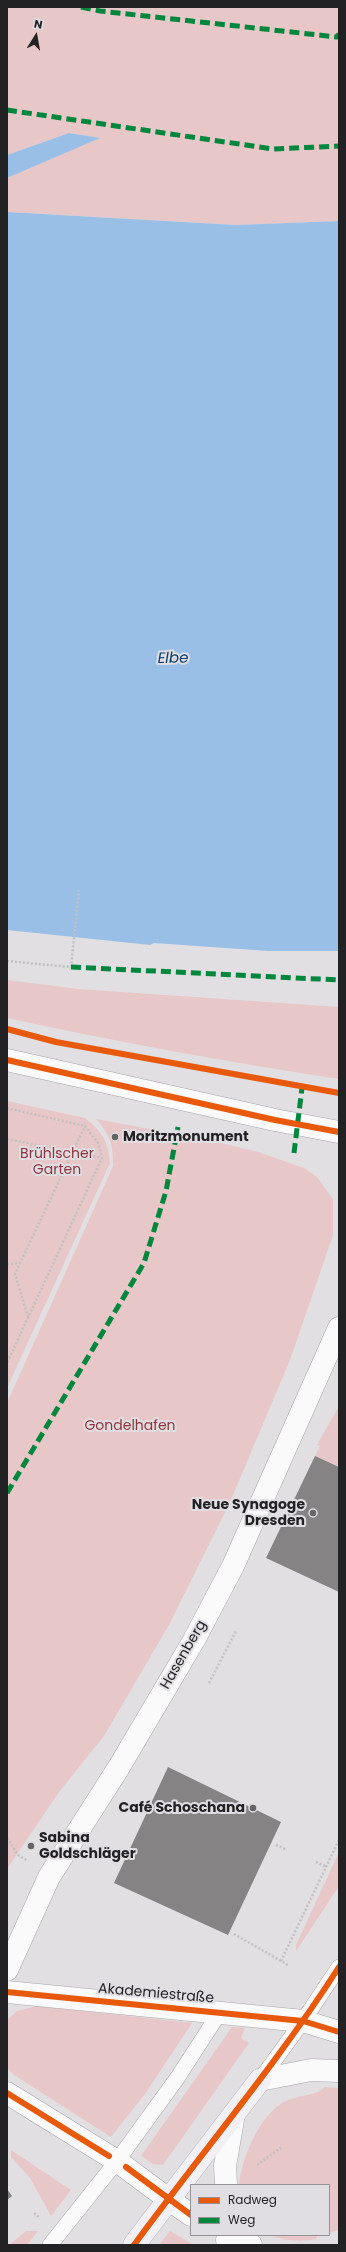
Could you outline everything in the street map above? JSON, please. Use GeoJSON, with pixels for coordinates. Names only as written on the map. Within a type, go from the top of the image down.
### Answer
{"type":"FeatureCollection","features":[{"type":"Feature","properties":{"kind":"main road"},"geometry":{"type":"LineString","coordinates":[[134,2245],[260,2080]]}},
{"type":"Feature","properties":{"kind":"street"},"geometry":{"type":"LineString","coordinates":[[7,1060],[275,1120],[339,1132]]}},
{"type":"Feature","properties":{"kind":"street","name":"Hasenberg"},"geometry":{"type":"LineString","coordinates":[[7,1970],[49,1877],[120,1767],[194,1640],[229,1572],[339,1328]]}},
{"type":"Feature","properties":{"kind":"street","name":"Akademiestraße"},"geometry":{"type":"LineString","coordinates":[[7,1992],[303,2021],[339,2032]]}},
{"type":"Feature","properties":{"kind":"street"},"geometry":{"type":"LineString","coordinates":[[260,2080],[311,2070],[339,2071]]}},
{"type":"Feature","properties":{"kind":"street"},"geometry":{"type":"LineString","coordinates":[[7,2093],[117,2161],[190,2214]]}},
{"type":"Feature","properties":{"kind":"street"},"geometry":{"type":"LineString","coordinates":[[226,2184],[225,2166],[234,2114]]}},
{"type":"Feature","properties":{"kind":"street"},"geometry":{"type":"LineString","coordinates":[[227,2239],[251,2245]]}},
{"type":"Feature","properties":{"kind":"lane"},"geometry":{"type":"LineString","coordinates":[[260,2080],[303,2021],[339,1967]]}},
{"type":"Feature","properties":{"kind":"lane"},"geometry":{"type":"LineString","coordinates":[[50,2245],[117,2161],[178,2077],[220,2012]]}},
{"type":"Feature","properties":{"kind":"path"},"geometry":{"type":"LineString","coordinates":[[7,961],[71,967],[79,890]]}},
{"type":"Feature","properties":{"kind":"path"},"geometry":{"type":"LineString","coordinates":[[7,1108],[84,1126],[98,1143],[102,1158],[7,1363]]}},
{"type":"Feature","properties":{"kind":"path"},"geometry":{"type":"LineString","coordinates":[[28,1317],[15,1274],[84,1126]]}},
{"type":"Feature","properties":{"kind":"path"},"geometry":{"type":"LineString","coordinates":[[7,1139],[102,1158]]}},
{"type":"Feature","properties":{"kind":"path"},"geometry":{"type":"LineString","coordinates":[[7,1264],[21,1263]]}},
{"type":"Feature","properties":{"kind":"path"},"geometry":{"type":"LineString","coordinates":[[209,1683],[236,1631]]}},
{"type":"Feature","properties":{"kind":"path"},"geometry":{"type":"LineString","coordinates":[[7,1838],[18,1855],[26,1860]]}},
{"type":"Feature","properties":{"kind":"path"},"geometry":{"type":"LineString","coordinates":[[281,1961],[339,1840]]}},
{"type":"Feature","properties":{"kind":"path"},"geometry":{"type":"LineString","coordinates":[[276,1845],[287,1850]]}},
{"type":"Feature","properties":{"kind":"path"},"geometry":{"type":"LineString","coordinates":[[316,1862],[327,1867]]}},
{"type":"Feature","properties":{"kind":"path"},"geometry":{"type":"LineString","coordinates":[[234,1934],[288,1965]]}},
{"type":"Feature","properties":{"kind":"path"},"geometry":{"type":"LineString","coordinates":[[257,2165],[282,2146]]}},
{"type":"Feature","properties":{"kind":"green space"},"geometry":{"type":"Polygon","coordinates":[[[7,7],[339,7],[339,221],[236,225],[7,212],[7,178],[99,138],[69,133],[7,155],[7,7]]]}},
{"type":"Feature","properties":{"kind":"green space"},"geometry":{"type":"Polygon","coordinates":[[[7,980],[78,989],[339,1007],[339,1079],[173,1051],[7,1018],[7,980]]]}},
{"type":"Feature","properties":{"kind":"green space","name":"Brühlscher Garten"},"geometry":{"type":"Polygon","coordinates":[[[7,1101],[85,1118],[104,1138],[108,1149],[110,1163],[7,1388],[7,1101]]]}},
{"type":"Feature","properties":{"kind":"green space","name":"Gondelhafen"},"geometry":{"type":"Polygon","coordinates":[[[96,1119],[209,1140],[258,1152],[304,1168],[317,1177],[333,1199],[333,1235],[290,1360],[230,1502],[170,1623],[104,1736],[59,1792],[7,1869],[7,1403],[113,1166],[112,1146],[105,1130],[96,1119]]]}},
{"type":"Feature","properties":{"kind":"green space"},"geometry":{"type":"Polygon","coordinates":[[[339,1406],[339,1467],[315,1456],[320,1446],[317,1445],[339,1406]]]}},
{"type":"Feature","properties":{"kind":"green space"},"geometry":{"type":"Polygon","coordinates":[[[339,1852],[339,1886],[296,1951],[296,1945],[339,1852]]]}},
{"type":"Feature","properties":{"kind":"green space"},"geometry":{"type":"Polygon","coordinates":[[[36,2006],[192,2023],[145,2094],[111,2137],[14,2075],[7,2068],[7,2020],[17,2011],[36,2006]]]}},
{"type":"Feature","properties":{"kind":"green space"},"geometry":{"type":"Polygon","coordinates":[[[232,2027],[245,2028],[241,2038],[249,2043],[163,2165],[153,2164],[141,2156],[232,2027]]]}},
{"type":"Feature","properties":{"kind":"green space"},"geometry":{"type":"Polygon","coordinates":[[[325,2087],[339,2088],[339,2230],[330,2233],[330,2184],[239,2184],[248,2149],[254,2136],[269,2114],[278,2106],[292,2098],[313,2094],[325,2087]]]}},
{"type":"Feature","properties":{"kind":"green space"},"geometry":{"type":"Polygon","coordinates":[[[11,2150],[71,2190],[51,2216],[30,2178],[11,2157],[11,2150]]]}},
{"type":"Feature","properties":{"kind":"green space"},"geometry":{"type":"Polygon","coordinates":[[[26,2231],[38,2231],[27,2245],[9,2245],[26,2231]]]}},
{"type":"Feature","properties":{"kind":"green space"},"geometry":{"type":"Polygon","coordinates":[[[170,2231],[194,2245],[159,2245],[170,2231]]]}},
{"type":"Feature","properties":{"kind":"green space"},"geometry":{"type":"Polygon","coordinates":[[[272,2236],[317,2236],[316,2239],[298,2241],[281,2239],[272,2236]]]}},
{"type":"Feature","properties":{"kind":"water"},"geometry":{"type":"Polygon","coordinates":[[[69,133],[100,138],[7,178],[7,155],[69,133]]]}},
{"type":"Feature","properties":{"kind":"water","name":"Elbe"},"geometry":{"type":"Polygon","coordinates":[[[7,212],[236,225],[339,221],[339,951],[268,951],[154,943],[150,945],[7,930],[7,212]]]}},
{"type":"Feature","properties":{"kind":"building","name":"Neue Synagoge Dresden"},"geometry":{"type":"Polygon","coordinates":[[[315,1456],[339,1467],[339,1592],[266,1558],[315,1456]]]}},
{"type":"Feature","properties":{"kind":"building"},"geometry":{"type":"Polygon","coordinates":[[[168,1767],[281,1822],[228,1935],[114,1883],[168,1767]]]}},
{"type":"Feature","properties":{"kind":"building"},"geometry":{"type":"Polygon","coordinates":[[[7,2189],[12,2196],[7,2200],[7,2189]]]}},
{"type":"Feature","properties":{"kind":"marked path"},"geometry":{"type":"LineString","coordinates":[[81,7],[100,11],[337,37],[339,34]]}},
{"type":"Feature","properties":{"kind":"marked path"},"geometry":{"type":"LineString","coordinates":[[7,110],[273,149],[339,146]]}},
{"type":"Feature","properties":{"kind":"marked path"},"geometry":{"type":"LineString","coordinates":[[71,967],[339,980]]}},
{"type":"Feature","properties":{"kind":"marked path"},"geometry":{"type":"LineString","coordinates":[[294,1153],[302,1088]]}},
{"type":"Feature","properties":{"kind":"marked path"},"geometry":{"type":"LineString","coordinates":[[7,1493],[144,1263],[166,1191],[178,1127]]}},
{"type":"Feature","properties":{"kind":"cycle path"},"geometry":{"type":"LineString","coordinates":[[7,1029],[56,1042],[339,1093]]}},
{"type":"Feature","properties":{"kind":"cycle path"},"geometry":{"type":"LineString","coordinates":[[7,1060],[275,1120],[339,1132]]}},
{"type":"Feature","properties":{"kind":"cycle path"},"geometry":{"type":"LineString","coordinates":[[134,2245],[265,2073],[339,1967]]}},
{"type":"Feature","properties":{"kind":"cycle path"},"geometry":{"type":"LineString","coordinates":[[7,1992],[303,2021],[339,2032]]}},
{"type":"Feature","properties":{"kind":"cycle path"},"geometry":{"type":"LineString","coordinates":[[7,2093],[109,2156]]}},
{"type":"Feature","properties":{"kind":"cycle path"},"geometry":{"type":"LineString","coordinates":[[126,2167],[190,2214]]}},
{"type":"Feature","properties":{"kind":"place","name":"Moritzmonument"},"geometry":{"type":"Point","coordinates":[115,1137]}},
{"type":"Feature","properties":{"kind":"place","name":"Neue Synagoge Dresden"},"geometry":{"type":"Point","coordinates":[313,1513]}},
{"type":"Feature","properties":{"kind":"place","name":"Café Schoschana"},"geometry":{"type":"Point","coordinates":[253,1808]}},
{"type":"Feature","properties":{"kind":"place","name":"Sabina Goldschläger"},"geometry":{"type":"Point","coordinates":[31,1846]}}]}
